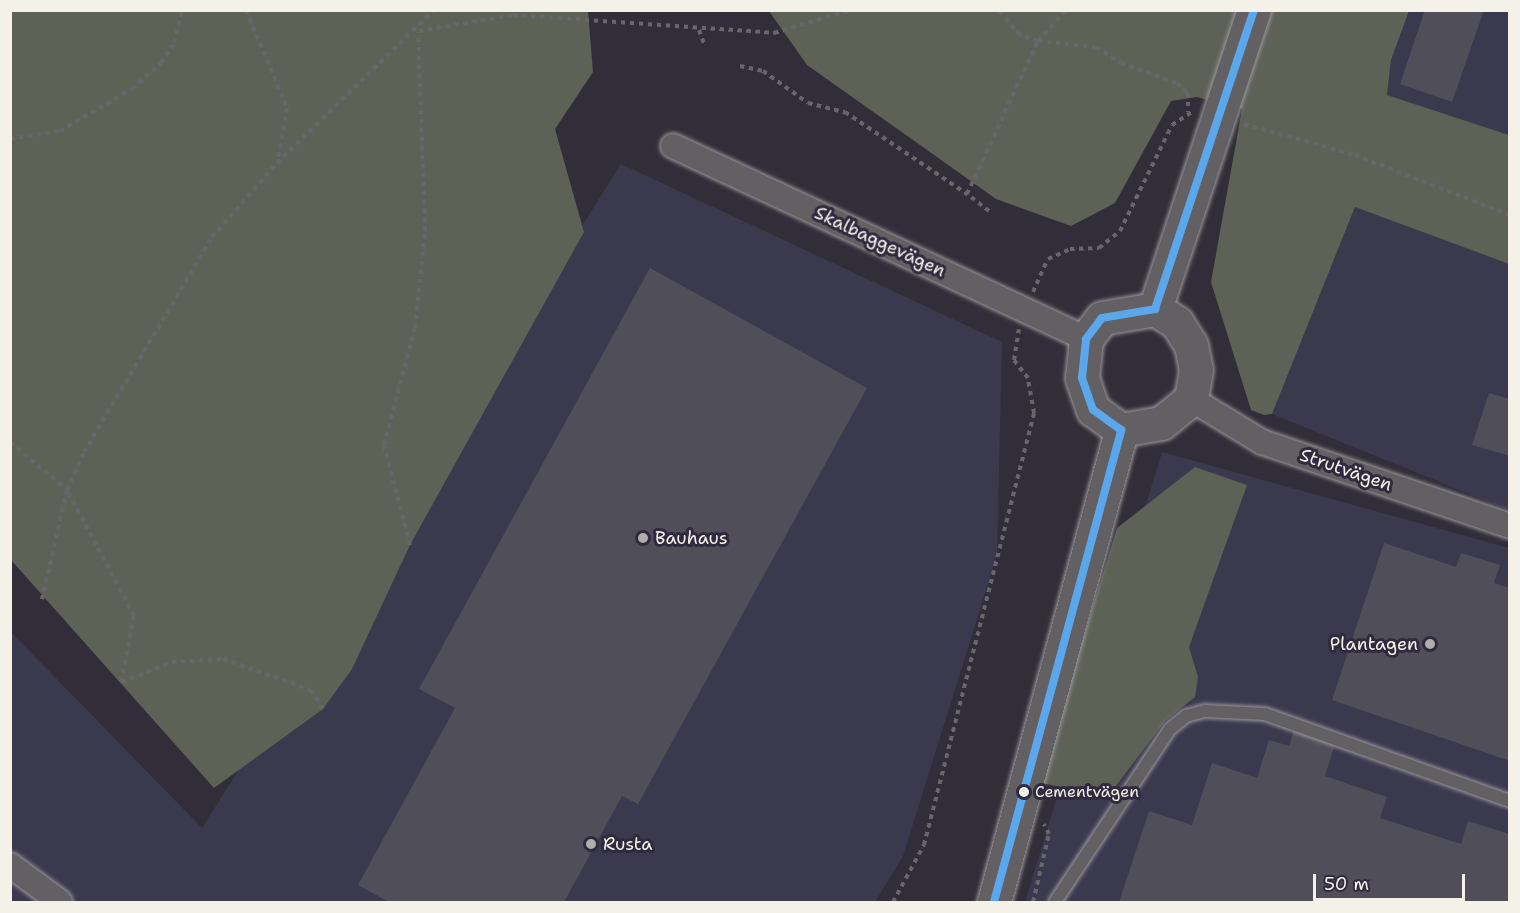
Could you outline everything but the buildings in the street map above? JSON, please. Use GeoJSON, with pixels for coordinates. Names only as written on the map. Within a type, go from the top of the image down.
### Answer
{"type":"FeatureCollection","features":[{"type":"Feature","properties":{"kind":"main road"},"geometry":{"type":"LineString","coordinates":[[1155,309],[1254,10]]}},
{"type":"Feature","properties":{"kind":"main road"},"geometry":{"type":"LineString","coordinates":[[1155,309],[1177,323],[1191,345],[1196,370],[1191,399],[1161,423],[1121,430],[1093,410],[1082,378],[1086,339],[1102,318],[1155,309]]}},
{"type":"Feature","properties":{"kind":"main road"},"geometry":{"type":"LineString","coordinates":[[994,903],[1121,430]]}},
{"type":"Feature","properties":{"kind":"street","name":"Skalbaggevägen"},"geometry":{"type":"LineString","coordinates":[[673,146],[1025,308],[1086,339]]}},
{"type":"Feature","properties":{"kind":"street","name":"Strutvägen"},"geometry":{"type":"LineString","coordinates":[[1191,399],[1262,442],[1509,526]]}},
{"type":"Feature","properties":{"kind":"street"},"geometry":{"type":"LineString","coordinates":[[10,865],[60,903]]}},
{"type":"Feature","properties":{"kind":"lane"},"geometry":{"type":"LineString","coordinates":[[1055,903],[1170,729],[1186,716],[1223,708],[1265,714],[1509,801]]}},
{"type":"Feature","properties":{"kind":"path"},"geometry":{"type":"LineString","coordinates":[[10,139],[60,131],[132,89],[162,63],[174,43],[182,10]]}},
{"type":"Feature","properties":{"kind":"path"},"geometry":{"type":"LineString","coordinates":[[246,10],[287,108],[278,163]]}},
{"type":"Feature","properties":{"kind":"path"},"geometry":{"type":"LineString","coordinates":[[42,599],[67,490],[124,376],[212,237],[278,163],[418,32],[434,10]]}},
{"type":"Feature","properties":{"kind":"path"},"geometry":{"type":"LineString","coordinates":[[418,32],[513,15],[699,30],[774,33],[851,10]]}},
{"type":"Feature","properties":{"kind":"path"},"geometry":{"type":"LineString","coordinates":[[998,10],[1020,35],[1038,41],[1096,47],[1121,63],[1177,84],[1188,93],[1188,112]]}},
{"type":"Feature","properties":{"kind":"path"},"geometry":{"type":"LineString","coordinates":[[967,194],[1038,41],[1066,10]]}},
{"type":"Feature","properties":{"kind":"path"},"geometry":{"type":"LineString","coordinates":[[699,30],[704,44]]}},
{"type":"Feature","properties":{"kind":"path"},"geometry":{"type":"LineString","coordinates":[[410,545],[384,445],[415,328],[425,231],[418,32]]}},
{"type":"Feature","properties":{"kind":"path"},"geometry":{"type":"LineString","coordinates":[[740,66],[763,71],[808,103],[845,112],[989,210]]}},
{"type":"Feature","properties":{"kind":"path"},"geometry":{"type":"LineString","coordinates":[[893,903],[924,845],[1034,413],[1028,378],[1014,360],[1025,308],[1048,259],[1070,249],[1099,248],[1120,231],[1172,125],[1188,112],[1199,111]]}},
{"type":"Feature","properties":{"kind":"path"},"geometry":{"type":"LineString","coordinates":[[1236,122],[1355,155],[1509,214]]}},
{"type":"Feature","properties":{"kind":"path"},"geometry":{"type":"LineString","coordinates":[[10,442],[67,490],[134,616],[121,682],[172,662],[223,659],[310,690],[323,709]]}},
{"type":"Feature","properties":{"kind":"path"},"geometry":{"type":"LineString","coordinates":[[1033,903],[1049,834],[1044,827]]}},
{"type":"Feature","properties":{"kind":"shaded area"},"geometry":{"type":"Polygon","coordinates":[[[10,11],[588,11],[593,72],[555,129],[584,232],[410,545],[352,669],[323,709],[214,788],[11,560],[10,11]]]}},
{"type":"Feature","properties":{"kind":"shaded area"},"geometry":{"type":"Polygon","coordinates":[[[769,11],[1409,11],[1391,60],[1387,95],[1509,135],[1509,264],[1355,207],[1272,414],[1264,415],[1251,410],[1211,282],[1242,109],[1197,97],[1171,101],[1115,203],[1071,226],[996,199],[807,65],[769,11]]]}},
{"type":"Feature","properties":{"kind":"shaded area"},"geometry":{"type":"Polygon","coordinates":[[[1409,11],[1509,11],[1509,135],[1387,95],[1391,60],[1409,11]]]}},
{"type":"Feature","properties":{"kind":"shaded area"},"geometry":{"type":"Polygon","coordinates":[[[621,164],[1002,342],[997,555],[903,856],[875,902],[11,902],[10,631],[202,828],[621,164]]]}},
{"type":"Feature","properties":{"kind":"shaded area"},"geometry":{"type":"Polygon","coordinates":[[[1355,207],[1509,264],[1509,510],[1272,414],[1355,207]]]}},
{"type":"Feature","properties":{"kind":"shaded area"},"geometry":{"type":"Polygon","coordinates":[[[1162,452],[1509,548],[1509,902],[1025,902],[1162,452]]]}},
{"type":"Feature","properties":{"kind":"shaded area"},"geometry":{"type":"Polygon","coordinates":[[[1195,467],[1247,485],[1189,647],[1198,677],[1195,697],[1165,721],[1106,799],[1039,782],[1117,528],[1195,467]]]}},
{"type":"Feature","properties":{"kind":"transit line"},"geometry":{"type":"LineString","coordinates":[[994,902],[1121,430],[1093,410],[1082,378],[1086,339],[1102,318],[1155,309],[1254,10]]}},
{"type":"Feature","properties":{"kind":"place","name":"Bauhaus"},"geometry":{"type":"Point","coordinates":[643,538]}},
{"type":"Feature","properties":{"kind":"place","name":"Plantagen"},"geometry":{"type":"Point","coordinates":[1430,644]}},
{"type":"Feature","properties":{"kind":"place","name":"Cementvägen"},"geometry":{"type":"Point","coordinates":[1024,792]}},
{"type":"Feature","properties":{"kind":"place","name":"Rusta"},"geometry":{"type":"Point","coordinates":[591,844]}}]}
